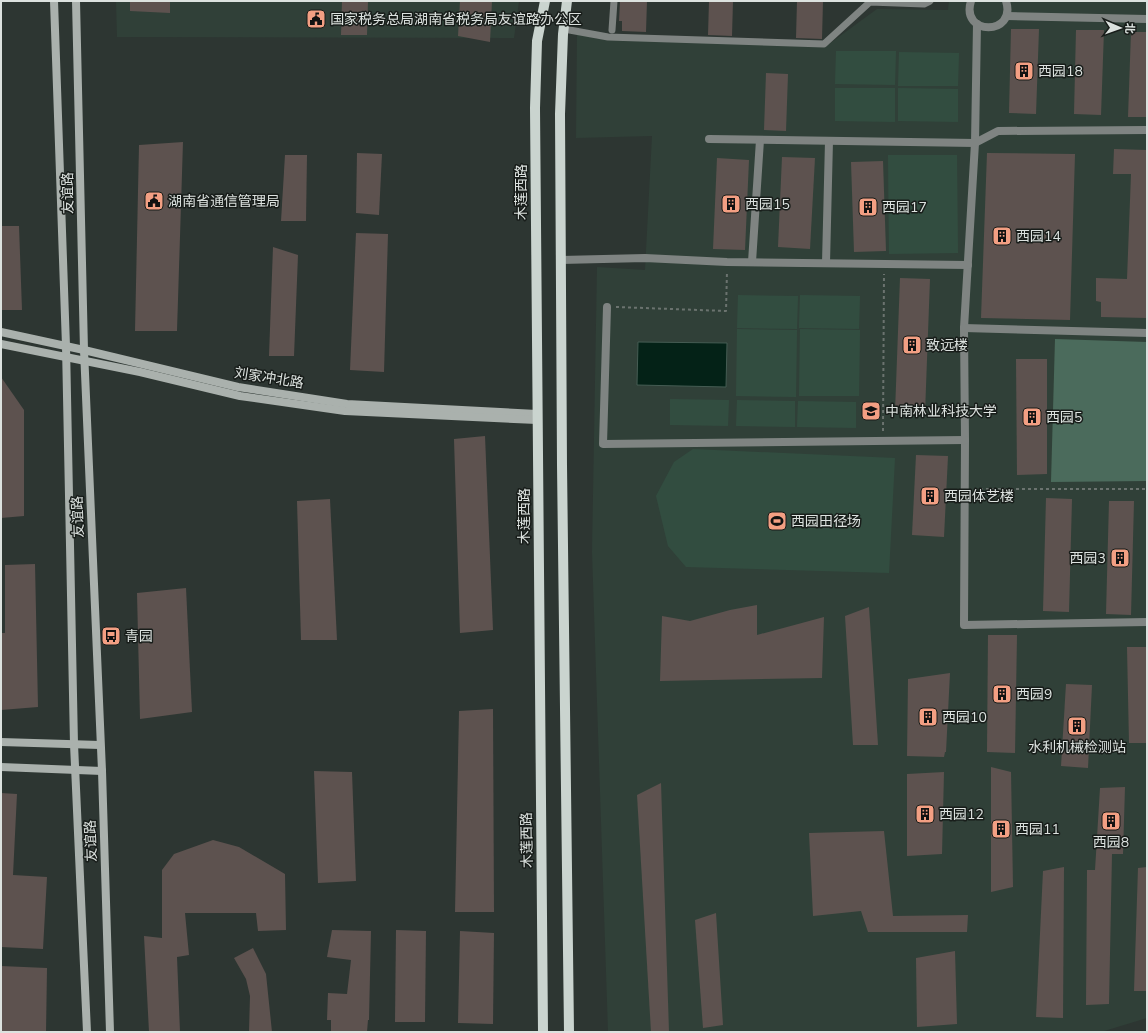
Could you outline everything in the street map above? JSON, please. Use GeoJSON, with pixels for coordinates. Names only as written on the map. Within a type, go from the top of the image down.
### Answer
{"type":"FeatureCollection","features":[{"type":"Feature","properties":{"kind":"main road","name":"友谊路"},"geometry":{"type":"LineString","coordinates":[[54,1],[66,346],[74,744],[87,1032]]}},
{"type":"Feature","properties":{"kind":"main road","name":"友谊路"},"geometry":{"type":"LineString","coordinates":[[76,1],[84,350],[102,771],[110,1032]]}},
{"type":"Feature","properties":{"kind":"main road","name":"木莲西路"},"geometry":{"type":"LineString","coordinates":[[543,1032],[535,108],[537,41],[545,1]]}},
{"type":"Feature","properties":{"kind":"main road"},"geometry":{"type":"LineString","coordinates":[[567,1],[564,29],[560,114],[562,457],[570,1032]]}},
{"type":"Feature","properties":{"kind":"main road","name":"刘家冲北路"},"geometry":{"type":"LineString","coordinates":[[1,332],[84,350],[238,387],[347,404],[538,417]]}},
{"type":"Feature","properties":{"kind":"main road","name":"刘家冲北路"},"geometry":{"type":"LineString","coordinates":[[1,344],[85,360],[240,396],[346,411],[538,417]]}},
{"type":"Feature","properties":{"kind":"main road"},"geometry":{"type":"LineString","coordinates":[[1,742],[100,745]]}},
{"type":"Feature","properties":{"kind":"main road"},"geometry":{"type":"LineString","coordinates":[[1,767],[102,771]]}},
{"type":"Feature","properties":{"kind":"street"},"geometry":{"type":"LineString","coordinates":[[971,1],[970,13],[972,19],[977,24],[990,28],[1003,22],[1007,16],[1008,9],[1006,1]]}},
{"type":"Feature","properties":{"kind":"street"},"geometry":{"type":"LineString","coordinates":[[1007,16],[1147,19]]}},
{"type":"Feature","properties":{"kind":"street"},"geometry":{"type":"LineString","coordinates":[[977,24],[975,143],[964,328],[964,625],[1147,622]]}},
{"type":"Feature","properties":{"kind":"street"},"geometry":{"type":"LineString","coordinates":[[708,139],[975,143],[998,131],[1147,130]]}},
{"type":"Feature","properties":{"kind":"street"},"geometry":{"type":"LineString","coordinates":[[752,262],[760,140]]}},
{"type":"Feature","properties":{"kind":"street"},"geometry":{"type":"LineString","coordinates":[[826,263],[829,141]]}},
{"type":"Feature","properties":{"kind":"street"},"geometry":{"type":"LineString","coordinates":[[561,260],[645,258],[727,262],[968,266]]}},
{"type":"Feature","properties":{"kind":"street"},"geometry":{"type":"LineString","coordinates":[[608,307],[603,444],[965,440]]}},
{"type":"Feature","properties":{"kind":"street"},"geometry":{"type":"LineString","coordinates":[[964,328],[1147,333]]}},
{"type":"Feature","properties":{"kind":"lane"},"geometry":{"type":"LineString","coordinates":[[612,30],[614,1]]}},
{"type":"Feature","properties":{"kind":"lane"},"geometry":{"type":"LineString","coordinates":[[564,29],[608,37],[824,44],[870,2],[924,4],[930,1]]}},
{"type":"Feature","properties":{"kind":"path"},"geometry":{"type":"LineString","coordinates":[[608,307],[726,311],[727,262]]}},
{"type":"Feature","properties":{"kind":"path"},"geometry":{"type":"LineString","coordinates":[[882,441],[884,264]]}},
{"type":"Feature","properties":{"kind":"path"},"geometry":{"type":"LineString","coordinates":[[965,489],[1147,488]]}},
{"type":"Feature","properties":{"kind":"shaded area","name":"国家税务总局湖南省税务局友谊路办公区"},"geometry":{"type":"Polygon","coordinates":[[[116,1],[519,1],[514,38],[117,37],[116,1]]]}},
{"type":"Feature","properties":{"kind":"shaded area","name":"中南林业科技大学"},"geometry":{"type":"Polygon","coordinates":[[[949,1],[1147,1],[1147,1018],[1101,1032],[608,1032],[592,552],[597,267],[645,270],[652,136],[576,138],[577,33],[597,39],[825,47],[877,9],[948,10],[949,1]]]}},
{"type":"Feature","properties":{"kind":"shaded area"},"geometry":{"type":"Polygon","coordinates":[[[836,51],[896,51],[895,85],[835,84],[836,51]]]}},
{"type":"Feature","properties":{"kind":"shaded area"},"geometry":{"type":"Polygon","coordinates":[[[899,52],[959,53],[958,86],[898,86],[899,52]]]}},
{"type":"Feature","properties":{"kind":"shaded area"},"geometry":{"type":"Polygon","coordinates":[[[835,88],[895,88],[895,122],[835,121],[835,88]]]}},
{"type":"Feature","properties":{"kind":"shaded area"},"geometry":{"type":"Polygon","coordinates":[[[898,88],[958,89],[958,122],[898,121],[898,88]]]}},
{"type":"Feature","properties":{"kind":"shaded area"},"geometry":{"type":"Polygon","coordinates":[[[888,155],[957,155],[958,253],[889,254],[888,155]]]}},
{"type":"Feature","properties":{"kind":"shaded area"},"geometry":{"type":"Polygon","coordinates":[[[738,295],[798,296],[797,329],[737,328],[738,295]]]}},
{"type":"Feature","properties":{"kind":"shaded area"},"geometry":{"type":"Polygon","coordinates":[[[800,295],[860,296],[859,329],[799,328],[800,295]]]}},
{"type":"Feature","properties":{"kind":"shaded area"},"geometry":{"type":"Polygon","coordinates":[[[737,329],[797,330],[796,397],[736,396],[737,329]]]}},
{"type":"Feature","properties":{"kind":"shaded area"},"geometry":{"type":"Polygon","coordinates":[[[800,329],[860,330],[859,396],[799,396],[800,329]]]}},
{"type":"Feature","properties":{"kind":"shaded area"},"geometry":{"type":"Polygon","coordinates":[[[1055,339],[1147,342],[1147,481],[1051,482],[1055,339]]]}},
{"type":"Feature","properties":{"kind":"shaded area"},"geometry":{"type":"Polygon","coordinates":[[[638,342],[727,343],[726,387],[637,385],[638,342]]]}},
{"type":"Feature","properties":{"kind":"shaded area"},"geometry":{"type":"Polygon","coordinates":[[[670,399],[729,400],[728,426],[670,425],[670,399]]]}},
{"type":"Feature","properties":{"kind":"shaded area"},"geometry":{"type":"Polygon","coordinates":[[[737,400],[795,401],[795,427],[736,426],[737,400]]]}},
{"type":"Feature","properties":{"kind":"shaded area"},"geometry":{"type":"Polygon","coordinates":[[[798,401],[856,402],[856,428],[797,427],[798,401]]]}},
{"type":"Feature","properties":{"kind":"shaded area","name":"西园田径场"},"geometry":{"type":"Polygon","coordinates":[[[693,449],[895,458],[889,573],[686,567],[668,546],[656,496],[674,462],[693,449]]]}},
{"type":"Feature","properties":{"kind":"building"},"geometry":{"type":"Polygon","coordinates":[[[130,1],[170,1],[170,13],[130,11],[130,1]]]}},
{"type":"Feature","properties":{"kind":"building"},"geometry":{"type":"Polygon","coordinates":[[[342,1],[368,1],[367,35],[341,35],[342,1]]]}},
{"type":"Feature","properties":{"kind":"building"},"geometry":{"type":"Polygon","coordinates":[[[460,1],[492,1],[490,42],[458,36],[460,1]]]}},
{"type":"Feature","properties":{"kind":"building"},"geometry":{"type":"Polygon","coordinates":[[[620,1],[647,1],[646,32],[622,31],[622,21],[619,21],[620,1]]]}},
{"type":"Feature","properties":{"kind":"building"},"geometry":{"type":"Polygon","coordinates":[[[709,1],[733,1],[732,36],[708,35],[709,1]]]}},
{"type":"Feature","properties":{"kind":"building"},"geometry":{"type":"Polygon","coordinates":[[[797,1],[823,1],[822,39],[796,38],[797,1]]]}},
{"type":"Feature","properties":{"kind":"building","name":"西园18"},"geometry":{"type":"Polygon","coordinates":[[[1011,29],[1039,29],[1036,114],[1009,113],[1011,29]]]}},
{"type":"Feature","properties":{"kind":"building"},"geometry":{"type":"Polygon","coordinates":[[[1076,30],[1104,30],[1101,115],[1074,114],[1076,30]]]}},
{"type":"Feature","properties":{"kind":"building"},"geometry":{"type":"Polygon","coordinates":[[[1131,32],[1147,32],[1147,117],[1128,117],[1131,32]]]}},
{"type":"Feature","properties":{"kind":"building"},"geometry":{"type":"Polygon","coordinates":[[[766,73],[788,74],[786,131],[764,130],[766,73]]]}},
{"type":"Feature","properties":{"kind":"building"},"geometry":{"type":"Polygon","coordinates":[[[183,142],[177,331],[135,331],[139,145],[183,142]]]}},
{"type":"Feature","properties":{"kind":"building"},"geometry":{"type":"Polygon","coordinates":[[[1114,149],[1147,150],[1147,318],[1101,317],[1101,302],[1096,301],[1096,278],[1127,279],[1131,174],[1113,174],[1114,149]]]}},
{"type":"Feature","properties":{"kind":"building"},"geometry":{"type":"Polygon","coordinates":[[[357,153],[382,154],[379,215],[356,213],[357,153]]]}},
{"type":"Feature","properties":{"kind":"building"},"geometry":{"type":"Polygon","coordinates":[[[987,153],[1075,154],[1070,320],[981,318],[987,153]]]}},
{"type":"Feature","properties":{"kind":"building"},"geometry":{"type":"Polygon","coordinates":[[[285,155],[307,155],[306,221],[281,221],[285,155]]]}},
{"type":"Feature","properties":{"kind":"building"},"geometry":{"type":"Polygon","coordinates":[[[782,157],[815,158],[810,249],[778,247],[782,157]]]}},
{"type":"Feature","properties":{"kind":"building","name":"西园15"},"geometry":{"type":"Polygon","coordinates":[[[717,158],[749,160],[745,250],[713,249],[717,158]]]}},
{"type":"Feature","properties":{"kind":"building","name":"西园17"},"geometry":{"type":"Polygon","coordinates":[[[883,161],[886,251],[854,252],[851,162],[883,161]]]}},
{"type":"Feature","properties":{"kind":"building"},"geometry":{"type":"Polygon","coordinates":[[[1,226],[19,226],[22,310],[1,310],[1,226]]]}},
{"type":"Feature","properties":{"kind":"building"},"geometry":{"type":"Polygon","coordinates":[[[356,233],[388,234],[384,372],[350,370],[356,233]]]}},
{"type":"Feature","properties":{"kind":"building"},"geometry":{"type":"Polygon","coordinates":[[[273,247],[298,255],[294,356],[269,356],[273,247]]]}},
{"type":"Feature","properties":{"kind":"building","name":"致远楼"},"geometry":{"type":"Polygon","coordinates":[[[900,278],[930,279],[925,413],[895,412],[900,278]]]}},
{"type":"Feature","properties":{"kind":"building","name":"西园5"},"geometry":{"type":"Polygon","coordinates":[[[1016,359],[1047,359],[1047,474],[1017,475],[1016,359]]]}},
{"type":"Feature","properties":{"kind":"building"},"geometry":{"type":"Polygon","coordinates":[[[1,377],[24,410],[24,516],[1,518],[1,377]]]}},
{"type":"Feature","properties":{"kind":"building"},"geometry":{"type":"Polygon","coordinates":[[[485,436],[493,630],[460,633],[454,439],[485,436]]]}},
{"type":"Feature","properties":{"kind":"building","name":"西园体艺楼"},"geometry":{"type":"Polygon","coordinates":[[[916,455],[948,456],[944,537],[912,535],[916,455]]]}},
{"type":"Feature","properties":{"kind":"building"},"geometry":{"type":"Polygon","coordinates":[[[1046,498],[1072,499],[1069,612],[1043,611],[1046,498]]]}},
{"type":"Feature","properties":{"kind":"building"},"geometry":{"type":"Polygon","coordinates":[[[330,499],[337,640],[301,640],[297,501],[330,499]]]}},
{"type":"Feature","properties":{"kind":"building","name":"西园3"},"geometry":{"type":"Polygon","coordinates":[[[1109,501],[1134,501],[1131,615],[1106,614],[1109,501]]]}},
{"type":"Feature","properties":{"kind":"building"},"geometry":{"type":"Polygon","coordinates":[[[35,564],[38,707],[1,710],[1,633],[5,633],[5,565],[35,564]]]}},
{"type":"Feature","properties":{"kind":"building"},"geometry":{"type":"Polygon","coordinates":[[[186,588],[192,712],[140,719],[137,593],[186,588]]]}},
{"type":"Feature","properties":{"kind":"building"},"geometry":{"type":"Polygon","coordinates":[[[757,605],[757,635],[824,617],[822,678],[660,681],[662,616],[690,621],[730,610],[757,605]]]}},
{"type":"Feature","properties":{"kind":"building"},"geometry":{"type":"Polygon","coordinates":[[[869,607],[878,745],[853,745],[845,616],[869,607]]]}},
{"type":"Feature","properties":{"kind":"building","name":"西园9"},"geometry":{"type":"Polygon","coordinates":[[[988,635],[1017,635],[1015,753],[987,752],[988,635]]]}},
{"type":"Feature","properties":{"kind":"building"},"geometry":{"type":"Polygon","coordinates":[[[1127,647],[1147,647],[1147,743],[1129,743],[1127,647]]]}},
{"type":"Feature","properties":{"kind":"building","name":"西园10"},"geometry":{"type":"Polygon","coordinates":[[[950,673],[946,752],[944,757],[907,756],[908,679],[950,673]]]}},
{"type":"Feature","properties":{"kind":"building","name":"水利机械检测站"},"geometry":{"type":"Polygon","coordinates":[[[1066,684],[1092,685],[1088,768],[1061,766],[1066,684]]]}},
{"type":"Feature","properties":{"kind":"building"},"geometry":{"type":"Polygon","coordinates":[[[493,709],[494,912],[455,912],[459,711],[493,709]]]}},
{"type":"Feature","properties":{"kind":"building","name":"西园11"},"geometry":{"type":"Polygon","coordinates":[[[991,767],[1011,772],[1013,887],[991,892],[991,767]]]}},
{"type":"Feature","properties":{"kind":"building"},"geometry":{"type":"Polygon","coordinates":[[[314,771],[352,772],[356,881],[318,883],[314,771]]]}},
{"type":"Feature","properties":{"kind":"building","name":"西园12"},"geometry":{"type":"Polygon","coordinates":[[[944,772],[942,854],[907,856],[907,774],[944,772]]]}},
{"type":"Feature","properties":{"kind":"building"},"geometry":{"type":"Polygon","coordinates":[[[661,783],[669,1032],[651,1032],[637,795],[661,783]]]}},
{"type":"Feature","properties":{"kind":"building"},"geometry":{"type":"Polygon","coordinates":[[[1125,787],[1123,854],[1112,854],[1109,1004],[1086,1005],[1087,870],[1095,870],[1100,788],[1125,787]]]}},
{"type":"Feature","properties":{"kind":"building"},"geometry":{"type":"Polygon","coordinates":[[[1,793],[17,794],[13,875],[47,877],[43,949],[1,947],[1,793]]]}},
{"type":"Feature","properties":{"kind":"building"},"geometry":{"type":"Polygon","coordinates":[[[884,831],[893,916],[968,915],[967,932],[868,932],[861,911],[813,916],[809,833],[884,831]]]}},
{"type":"Feature","properties":{"kind":"building"},"geometry":{"type":"Polygon","coordinates":[[[213,840],[239,847],[285,874],[286,930],[258,931],[256,913],[185,913],[189,955],[177,957],[180,1032],[149,1032],[144,936],[162,938],[162,870],[174,854],[213,840]]]}},
{"type":"Feature","properties":{"kind":"building"},"geometry":{"type":"Polygon","coordinates":[[[1064,867],[1063,1018],[1036,1017],[1043,871],[1064,867]]]}},
{"type":"Feature","properties":{"kind":"building"},"geometry":{"type":"Polygon","coordinates":[[[1147,867],[1147,991],[1134,991],[1138,868],[1147,867]]]}},
{"type":"Feature","properties":{"kind":"building"},"geometry":{"type":"Polygon","coordinates":[[[716,913],[723,1025],[703,1028],[695,920],[716,913]]]}},
{"type":"Feature","properties":{"kind":"building"},"geometry":{"type":"Polygon","coordinates":[[[332,930],[371,931],[369,1020],[367,1032],[331,1032],[331,1020],[327,1020],[328,993],[347,994],[351,960],[327,957],[332,930]]]}},
{"type":"Feature","properties":{"kind":"building"},"geometry":{"type":"Polygon","coordinates":[[[396,930],[426,931],[425,1022],[395,1022],[396,930]]]}},
{"type":"Feature","properties":{"kind":"building"},"geometry":{"type":"Polygon","coordinates":[[[460,931],[494,933],[493,1024],[458,1023],[460,931]]]}},
{"type":"Feature","properties":{"kind":"building"},"geometry":{"type":"Polygon","coordinates":[[[253,948],[266,974],[272,1032],[249,1032],[250,996],[246,979],[234,958],[253,948]]]}},
{"type":"Feature","properties":{"kind":"building"},"geometry":{"type":"Polygon","coordinates":[[[955,951],[957,1024],[917,1027],[916,958],[955,951]]]}},
{"type":"Feature","properties":{"kind":"building"},"geometry":{"type":"Polygon","coordinates":[[[1,966],[47,968],[46,1032],[1,1032],[1,966]]]}},
{"type":"Feature","properties":{"kind":"place","name":"国家税务总局湖南省税务局友谊路办公区"},"geometry":{"type":"Point","coordinates":[316,19]}},
{"type":"Feature","properties":{"kind":"place","name":"西园18"},"geometry":{"type":"Point","coordinates":[1024,71]}},
{"type":"Feature","properties":{"kind":"place","name":"湖南省通信管理局"},"geometry":{"type":"Point","coordinates":[154,201]}},
{"type":"Feature","properties":{"kind":"place","name":"西园15"},"geometry":{"type":"Point","coordinates":[731,204]}},
{"type":"Feature","properties":{"kind":"place","name":"西园17"},"geometry":{"type":"Point","coordinates":[868,207]}},
{"type":"Feature","properties":{"kind":"place","name":"西园14"},"geometry":{"type":"Point","coordinates":[1002,236]}},
{"type":"Feature","properties":{"kind":"place","name":"致远楼"},"geometry":{"type":"Point","coordinates":[912,345]}},
{"type":"Feature","properties":{"kind":"place","name":"中南林业科技大学"},"geometry":{"type":"Point","coordinates":[871,411]}},
{"type":"Feature","properties":{"kind":"place","name":"西园5"},"geometry":{"type":"Point","coordinates":[1032,417]}},
{"type":"Feature","properties":{"kind":"place","name":"西园体艺楼"},"geometry":{"type":"Point","coordinates":[930,496]}},
{"type":"Feature","properties":{"kind":"place","name":"西园田径场"},"geometry":{"type":"Point","coordinates":[777,521]}},
{"type":"Feature","properties":{"kind":"place","name":"西园3"},"geometry":{"type":"Point","coordinates":[1120,558]}},
{"type":"Feature","properties":{"kind":"place","name":"青园"},"geometry":{"type":"Point","coordinates":[111,636]}},
{"type":"Feature","properties":{"kind":"place","name":"西园9"},"geometry":{"type":"Point","coordinates":[1002,694]}},
{"type":"Feature","properties":{"kind":"place","name":"西园10"},"geometry":{"type":"Point","coordinates":[928,717]}},
{"type":"Feature","properties":{"kind":"place","name":"水利机械检测站"},"geometry":{"type":"Point","coordinates":[1077,726]}},
{"type":"Feature","properties":{"kind":"place","name":"西园12"},"geometry":{"type":"Point","coordinates":[925,814]}},
{"type":"Feature","properties":{"kind":"place","name":"西园8"},"geometry":{"type":"Point","coordinates":[1111,821]}},
{"type":"Feature","properties":{"kind":"place","name":"西园11"},"geometry":{"type":"Point","coordinates":[1001,829]}}]}
